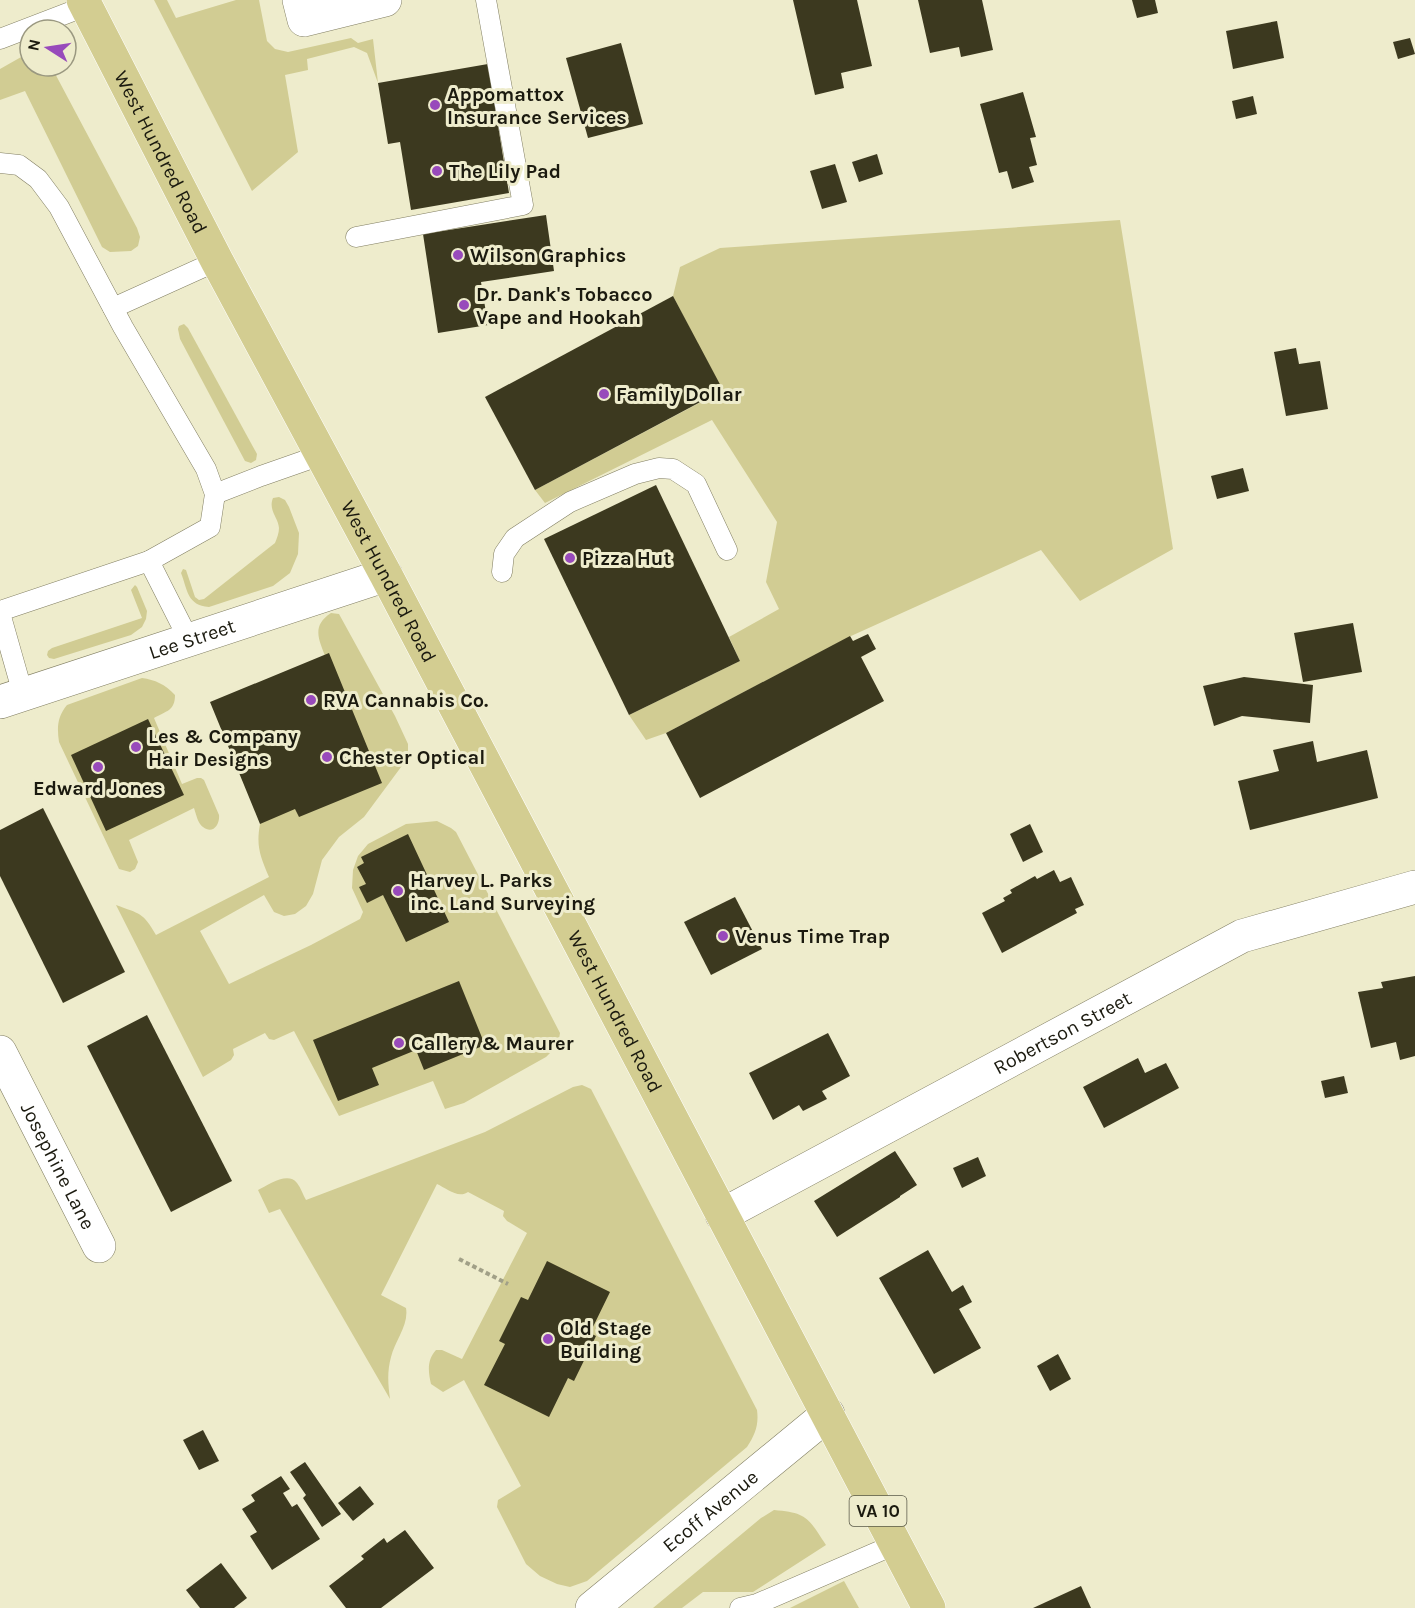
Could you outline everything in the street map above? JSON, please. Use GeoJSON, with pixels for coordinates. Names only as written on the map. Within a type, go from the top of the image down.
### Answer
{"type":"FeatureCollection","features":[{"type":"Feature","properties":{"kind":"main road","name":"West Hundred Road"},"geometry":{"type":"LineString","coordinates":[[84,3],[217,261],[386,575],[929,1608]]}},
{"type":"Feature","properties":{"kind":"street"},"geometry":{"type":"LineString","coordinates":[[302,10],[385,0]]}},
{"type":"Feature","properties":{"kind":"street","name":"Lee Street"},"geometry":{"type":"LineString","coordinates":[[12,698],[386,575]]}},
{"type":"Feature","properties":{"kind":"street","name":"Robertson Street"},"geometry":{"type":"LineString","coordinates":[[722,1215],[1242,936],[1415,887]]}},
{"type":"Feature","properties":{"kind":"street","name":"Josephine Lane"},"geometry":{"type":"LineString","coordinates":[[0,1052],[99,1246]]}},
{"type":"Feature","properties":{"kind":"street","name":"Ecoff Avenue"},"geometry":{"type":"LineString","coordinates":[[592,1608],[828,1414]]}},
{"type":"Feature","properties":{"kind":"lane"},"geometry":{"type":"LineString","coordinates":[[356,237],[523,205],[486,0]]}},
{"type":"Feature","properties":{"kind":"lane"},"geometry":{"type":"LineString","coordinates":[[0,39],[84,3]]}},
{"type":"Feature","properties":{"kind":"lane"},"geometry":{"type":"LineString","coordinates":[[0,164],[19,165],[38,179],[59,207],[113,309],[206,470],[215,494],[210,526],[149,561],[0,612],[12,698]]}},
{"type":"Feature","properties":{"kind":"lane"},"geometry":{"type":"LineString","coordinates":[[113,309],[217,261]]}},
{"type":"Feature","properties":{"kind":"lane"},"geometry":{"type":"LineString","coordinates":[[215,494],[321,454]]}},
{"type":"Feature","properties":{"kind":"lane"},"geometry":{"type":"LineString","coordinates":[[502,572],[504,554],[516,538],[570,502],[635,474],[659,468],[673,470],[696,484],[727,550]]}},
{"type":"Feature","properties":{"kind":"lane"},"geometry":{"type":"LineString","coordinates":[[149,561],[189,640]]}},
{"type":"Feature","properties":{"kind":"lane"},"geometry":{"type":"LineString","coordinates":[[740,1608],[757,1605],[896,1545]]}},
{"type":"Feature","properties":{"kind":"path"},"geometry":{"type":"LineString","coordinates":[[459,1259],[508,1284]]}},
{"type":"Feature","properties":{"kind":"shaded area"},"geometry":{"type":"Polygon","coordinates":[[[154,0],[167,0],[176,18],[236,0],[259,0],[267,41],[275,49],[288,52],[351,38],[358,43],[373,39],[378,83],[367,53],[354,47],[307,59],[308,70],[285,75],[298,152],[252,191],[154,0]]]}},
{"type":"Feature","properties":{"kind":"shaded area"},"geometry":{"type":"Polygon","coordinates":[[[18,59],[18,78],[57,78],[137,228],[140,237],[138,246],[131,251],[110,252],[102,247],[25,91],[0,100],[0,69],[18,59]]]}},
{"type":"Feature","properties":{"kind":"shaded area"},"geometry":{"type":"Polygon","coordinates":[[[1120,220],[1173,549],[1080,601],[1041,550],[851,636],[666,733],[646,740],[629,715],[740,661],[729,637],[779,609],[766,582],[777,522],[712,420],[545,503],[535,490],[722,391],[673,296],[680,267],[720,248],[1120,220]]]}},
{"type":"Feature","properties":{"kind":"shaded area"},"geometry":{"type":"Polygon","coordinates":[[[184,324],[257,454],[256,460],[251,463],[245,461],[180,339],[178,329],[184,324]]]}},
{"type":"Feature","properties":{"kind":"shaded area"},"geometry":{"type":"Polygon","coordinates":[[[279,497],[285,500],[289,507],[299,533],[298,554],[290,573],[273,586],[209,607],[192,600],[181,573],[183,569],[186,570],[195,597],[199,600],[204,599],[275,543],[279,528],[272,510],[272,502],[273,498],[279,497]]]}},
{"type":"Feature","properties":{"kind":"shaded area"},"geometry":{"type":"Polygon","coordinates":[[[135,585],[147,611],[142,627],[131,635],[54,659],[49,658],[48,651],[52,648],[142,618],[131,590],[135,585]]]}},
{"type":"Feature","properties":{"kind":"shaded area"},"geometry":{"type":"Polygon","coordinates":[[[331,613],[339,614],[395,716],[408,744],[404,763],[364,817],[339,837],[322,860],[313,894],[306,906],[295,914],[284,916],[274,912],[264,895],[200,931],[229,984],[360,919],[363,912],[352,888],[353,870],[358,856],[368,844],[406,824],[437,821],[451,828],[456,832],[560,1033],[558,1045],[546,1057],[464,1103],[445,1109],[433,1081],[339,1116],[294,1031],[274,1040],[269,1039],[265,1033],[233,1049],[234,1055],[231,1060],[203,1077],[116,905],[140,915],[148,922],[156,935],[269,877],[260,851],[258,839],[260,824],[326,658],[318,634],[321,623],[331,613]]]}},
{"type":"Feature","properties":{"kind":"shaded area"},"geometry":{"type":"Polygon","coordinates":[[[142,678],[160,683],[175,695],[172,707],[154,718],[182,784],[197,778],[204,780],[219,818],[213,829],[207,829],[200,824],[194,808],[129,840],[138,862],[135,869],[130,872],[119,869],[59,742],[58,727],[61,714],[67,705],[142,678]]]}},
{"type":"Feature","properties":{"kind":"shaded area"},"geometry":{"type":"Polygon","coordinates":[[[582,1085],[591,1089],[757,1410],[757,1425],[747,1447],[587,1581],[570,1587],[540,1576],[526,1564],[497,1507],[498,1500],[521,1486],[464,1380],[443,1392],[431,1384],[429,1375],[430,1362],[436,1350],[442,1350],[462,1359],[527,1233],[507,1221],[503,1216],[504,1211],[468,1192],[456,1194],[437,1184],[381,1295],[406,1308],[405,1321],[390,1362],[388,1378],[390,1399],[280,1209],[269,1213],[258,1190],[278,1180],[289,1178],[297,1183],[306,1200],[485,1132],[573,1087],[582,1085]]]}},
{"type":"Feature","properties":{"kind":"shaded area"},"geometry":{"type":"Polygon","coordinates":[[[774,1510],[794,1513],[806,1518],[826,1545],[753,1592],[703,1592],[682,1608],[653,1608],[761,1518],[774,1510]]]}},
{"type":"Feature","properties":{"kind":"shaded area"},"geometry":{"type":"Polygon","coordinates":[[[844,1581],[859,1608],[790,1608],[844,1581]]]}},
{"type":"Feature","properties":{"kind":"building"},"geometry":{"type":"Polygon","coordinates":[[[793,0],[857,0],[872,66],[841,73],[844,88],[815,95],[793,0]]]}},
{"type":"Feature","properties":{"kind":"building"},"geometry":{"type":"Polygon","coordinates":[[[918,0],[982,0],[993,50],[961,57],[959,47],[930,53],[918,0]]]}},
{"type":"Feature","properties":{"kind":"building"},"geometry":{"type":"Polygon","coordinates":[[[1132,0],[1155,0],[1158,13],[1137,18],[1132,0]]]}},
{"type":"Feature","properties":{"kind":"building"},"geometry":{"type":"Polygon","coordinates":[[[1277,21],[1284,58],[1233,69],[1226,31],[1277,21]]]}},
{"type":"Feature","properties":{"kind":"building"},"geometry":{"type":"Polygon","coordinates":[[[1410,38],[1415,54],[1398,59],[1393,42],[1410,38]]]}},
{"type":"Feature","properties":{"kind":"building"},"geometry":{"type":"Polygon","coordinates":[[[621,43],[643,124],[588,138],[566,58],[621,43]]]}},
{"type":"Feature","properties":{"kind":"building"},"geometry":{"type":"Polygon","coordinates":[[[488,64],[509,193],[411,210],[400,142],[388,144],[378,83],[488,64]]]}},
{"type":"Feature","properties":{"kind":"building"},"geometry":{"type":"Polygon","coordinates":[[[1023,92],[1036,137],[1030,138],[1037,165],[1029,167],[1034,182],[1012,189],[1007,171],[999,173],[980,104],[1023,92]]]}},
{"type":"Feature","properties":{"kind":"building"},"geometry":{"type":"Polygon","coordinates":[[[1253,96],[1257,114],[1236,119],[1232,101],[1253,96]]]}},
{"type":"Feature","properties":{"kind":"building"},"geometry":{"type":"Polygon","coordinates":[[[877,154],[883,174],[859,182],[852,162],[877,154]]]}},
{"type":"Feature","properties":{"kind":"building"},"geometry":{"type":"Polygon","coordinates":[[[835,164],[847,202],[822,209],[810,171],[835,164]]]}},
{"type":"Feature","properties":{"kind":"building"},"geometry":{"type":"Polygon","coordinates":[[[546,215],[554,271],[481,282],[488,325],[438,333],[423,234],[546,215]]]}},
{"type":"Feature","properties":{"kind":"building","name":"Family Dollar"},"geometry":{"type":"Polygon","coordinates":[[[673,296],[723,390],[535,490],[485,397],[673,296]]]}},
{"type":"Feature","properties":{"kind":"building"},"geometry":{"type":"Polygon","coordinates":[[[1296,348],[1299,364],[1320,361],[1328,409],[1286,416],[1274,352],[1296,348]]]}},
{"type":"Feature","properties":{"kind":"building"},"geometry":{"type":"Polygon","coordinates":[[[1243,468],[1249,491],[1217,499],[1211,476],[1243,468]]]}},
{"type":"Feature","properties":{"kind":"building"},"geometry":{"type":"Polygon","coordinates":[[[656,485],[740,661],[629,715],[544,539],[656,485]]]}},
{"type":"Feature","properties":{"kind":"building"},"geometry":{"type":"Polygon","coordinates":[[[1353,623],[1362,672],[1303,682],[1294,633],[1353,623]]]}},
{"type":"Feature","properties":{"kind":"building"},"geometry":{"type":"Polygon","coordinates":[[[868,634],[876,649],[861,657],[884,701],[700,798],[666,733],[850,636],[853,641],[868,634]]]}},
{"type":"Feature","properties":{"kind":"building"},"geometry":{"type":"Polygon","coordinates":[[[329,653],[382,783],[299,817],[295,809],[260,824],[210,702],[329,653]]]}},
{"type":"Feature","properties":{"kind":"building"},"geometry":{"type":"Polygon","coordinates":[[[1244,677],[1313,685],[1310,723],[1242,716],[1214,726],[1203,686],[1244,677]]]}},
{"type":"Feature","properties":{"kind":"building"},"geometry":{"type":"Polygon","coordinates":[[[148,719],[184,795],[106,831],[71,755],[148,719]]]}},
{"type":"Feature","properties":{"kind":"building"},"geometry":{"type":"Polygon","coordinates":[[[1313,741],[1317,762],[1367,750],[1378,798],[1250,830],[1238,781],[1279,771],[1273,750],[1313,741]]]}},
{"type":"Feature","properties":{"kind":"building"},"geometry":{"type":"Polygon","coordinates":[[[43,808],[125,972],[63,1003],[0,876],[0,830],[43,808]]]}},
{"type":"Feature","properties":{"kind":"building"},"geometry":{"type":"Polygon","coordinates":[[[1030,824],[1043,852],[1023,862],[1010,834],[1030,824]]]}},
{"type":"Feature","properties":{"kind":"building","name":"Harvey L. Parks inc. Land Surveying"},"geometry":{"type":"Polygon","coordinates":[[[408,834],[449,922],[406,942],[383,895],[367,903],[359,887],[366,884],[357,867],[364,863],[361,857],[408,834]]]}},
{"type":"Feature","properties":{"kind":"building"},"geometry":{"type":"Polygon","coordinates":[[[1054,870],[1060,882],[1071,877],[1084,905],[1075,909],[1077,913],[1002,953],[982,913],[1005,901],[1003,898],[1012,893],[1010,890],[1035,876],[1037,879],[1054,870]]]}},
{"type":"Feature","properties":{"kind":"building","name":"Venus Time Trap"},"geometry":{"type":"Polygon","coordinates":[[[735,897],[762,949],[711,975],[684,922],[735,897]]]}},
{"type":"Feature","properties":{"kind":"building"},"geometry":{"type":"Polygon","coordinates":[[[1415,976],[1415,1056],[1400,1060],[1396,1042],[1371,1048],[1358,992],[1383,988],[1381,982],[1415,976]]]}},
{"type":"Feature","properties":{"kind":"building","name":"Callery & Maurer"},"geometry":{"type":"Polygon","coordinates":[[[459,981],[485,1045],[424,1070],[416,1050],[372,1068],[379,1085],[338,1101],[313,1040],[459,981]]]}},
{"type":"Feature","properties":{"kind":"building"},"geometry":{"type":"Polygon","coordinates":[[[147,1015],[232,1181],[171,1212],[87,1046],[147,1015]]]}},
{"type":"Feature","properties":{"kind":"building"},"geometry":{"type":"Polygon","coordinates":[[[828,1033],[850,1076],[822,1091],[827,1099],[803,1111],[799,1105],[773,1120],[749,1073],[828,1033]]]}},
{"type":"Feature","properties":{"kind":"building"},"geometry":{"type":"Polygon","coordinates":[[[1138,1058],[1145,1073],[1166,1063],[1179,1088],[1104,1128],[1083,1087],[1138,1058]]]}},
{"type":"Feature","properties":{"kind":"building"},"geometry":{"type":"Polygon","coordinates":[[[1344,1076],[1348,1093],[1325,1098],[1321,1081],[1344,1076]]]}},
{"type":"Feature","properties":{"kind":"building"},"geometry":{"type":"Polygon","coordinates":[[[895,1151],[917,1185],[837,1237],[814,1201],[895,1151]]]}},
{"type":"Feature","properties":{"kind":"building"},"geometry":{"type":"Polygon","coordinates":[[[978,1157],[986,1176],[962,1188],[953,1168],[978,1157]]]}},
{"type":"Feature","properties":{"kind":"building"},"geometry":{"type":"Polygon","coordinates":[[[928,1250],[952,1292],[963,1285],[972,1302],[959,1309],[981,1348],[934,1374],[879,1278],[928,1250]]]}},
{"type":"Feature","properties":{"kind":"building","name":"Old Stage Building"},"geometry":{"type":"Polygon","coordinates":[[[547,1261],[610,1292],[590,1333],[596,1336],[574,1381],[568,1378],[549,1417],[484,1385],[505,1344],[499,1341],[521,1297],[528,1300],[547,1261]]]}},
{"type":"Feature","properties":{"kind":"building"},"geometry":{"type":"Polygon","coordinates":[[[1058,1354],[1071,1379],[1050,1391],[1037,1366],[1058,1354]]]}},
{"type":"Feature","properties":{"kind":"building"},"geometry":{"type":"Polygon","coordinates":[[[203,1430],[219,1461],[199,1470],[183,1440],[203,1430]]]}},
{"type":"Feature","properties":{"kind":"building"},"geometry":{"type":"Polygon","coordinates":[[[305,1462],[341,1514],[322,1527],[303,1498],[306,1495],[290,1472],[305,1462]]]}},
{"type":"Feature","properties":{"kind":"building"},"geometry":{"type":"Polygon","coordinates":[[[281,1476],[290,1489],[283,1493],[292,1507],[297,1504],[320,1539],[272,1570],[250,1536],[257,1532],[242,1509],[255,1501],[251,1495],[281,1476]]]}},
{"type":"Feature","properties":{"kind":"building"},"geometry":{"type":"Polygon","coordinates":[[[360,1486],[374,1504],[353,1521],[338,1503],[360,1486]]]}},
{"type":"Feature","properties":{"kind":"building"},"geometry":{"type":"Polygon","coordinates":[[[405,1530],[434,1568],[381,1608],[346,1608],[329,1586],[364,1559],[361,1556],[384,1538],[387,1543],[405,1530]]]}},
{"type":"Feature","properties":{"kind":"building"},"geometry":{"type":"Polygon","coordinates":[[[221,1563],[247,1598],[234,1608],[200,1608],[186,1590],[221,1563]]]}},
{"type":"Feature","properties":{"kind":"building"},"geometry":{"type":"Polygon","coordinates":[[[1081,1586],[1091,1608],[1033,1608],[1081,1586]]]}},
{"type":"Feature","properties":{"kind":"place","name":"Appomattox Insurance Services"},"geometry":{"type":"Point","coordinates":[435,105]}},
{"type":"Feature","properties":{"kind":"place","name":"The Lily Pad"},"geometry":{"type":"Point","coordinates":[437,171]}},
{"type":"Feature","properties":{"kind":"place","name":"Wilson Graphics"},"geometry":{"type":"Point","coordinates":[458,255]}},
{"type":"Feature","properties":{"kind":"place","name":"Dr. Dank's Tobacco Vape and Hookah"},"geometry":{"type":"Point","coordinates":[464,305]}},
{"type":"Feature","properties":{"kind":"place","name":"Family Dollar"},"geometry":{"type":"Point","coordinates":[604,394]}},
{"type":"Feature","properties":{"kind":"place","name":"Pizza Hut"},"geometry":{"type":"Point","coordinates":[570,558]}},
{"type":"Feature","properties":{"kind":"place","name":"RVA Cannabis Co."},"geometry":{"type":"Point","coordinates":[311,700]}},
{"type":"Feature","properties":{"kind":"place","name":"Les & Company Hair Designs"},"geometry":{"type":"Point","coordinates":[136,747]}},
{"type":"Feature","properties":{"kind":"place","name":"Chester Optical"},"geometry":{"type":"Point","coordinates":[327,757]}},
{"type":"Feature","properties":{"kind":"place","name":"Edward Jones"},"geometry":{"type":"Point","coordinates":[98,767]}},
{"type":"Feature","properties":{"kind":"place","name":"Harvey L. Parks inc. Land Surveying"},"geometry":{"type":"Point","coordinates":[398,891]}},
{"type":"Feature","properties":{"kind":"place","name":"Venus Time Trap"},"geometry":{"type":"Point","coordinates":[723,936]}},
{"type":"Feature","properties":{"kind":"place","name":"Callery & Maurer"},"geometry":{"type":"Point","coordinates":[399,1043]}},
{"type":"Feature","properties":{"kind":"place","name":"Old Stage Building"},"geometry":{"type":"Point","coordinates":[548,1339]}}]}
